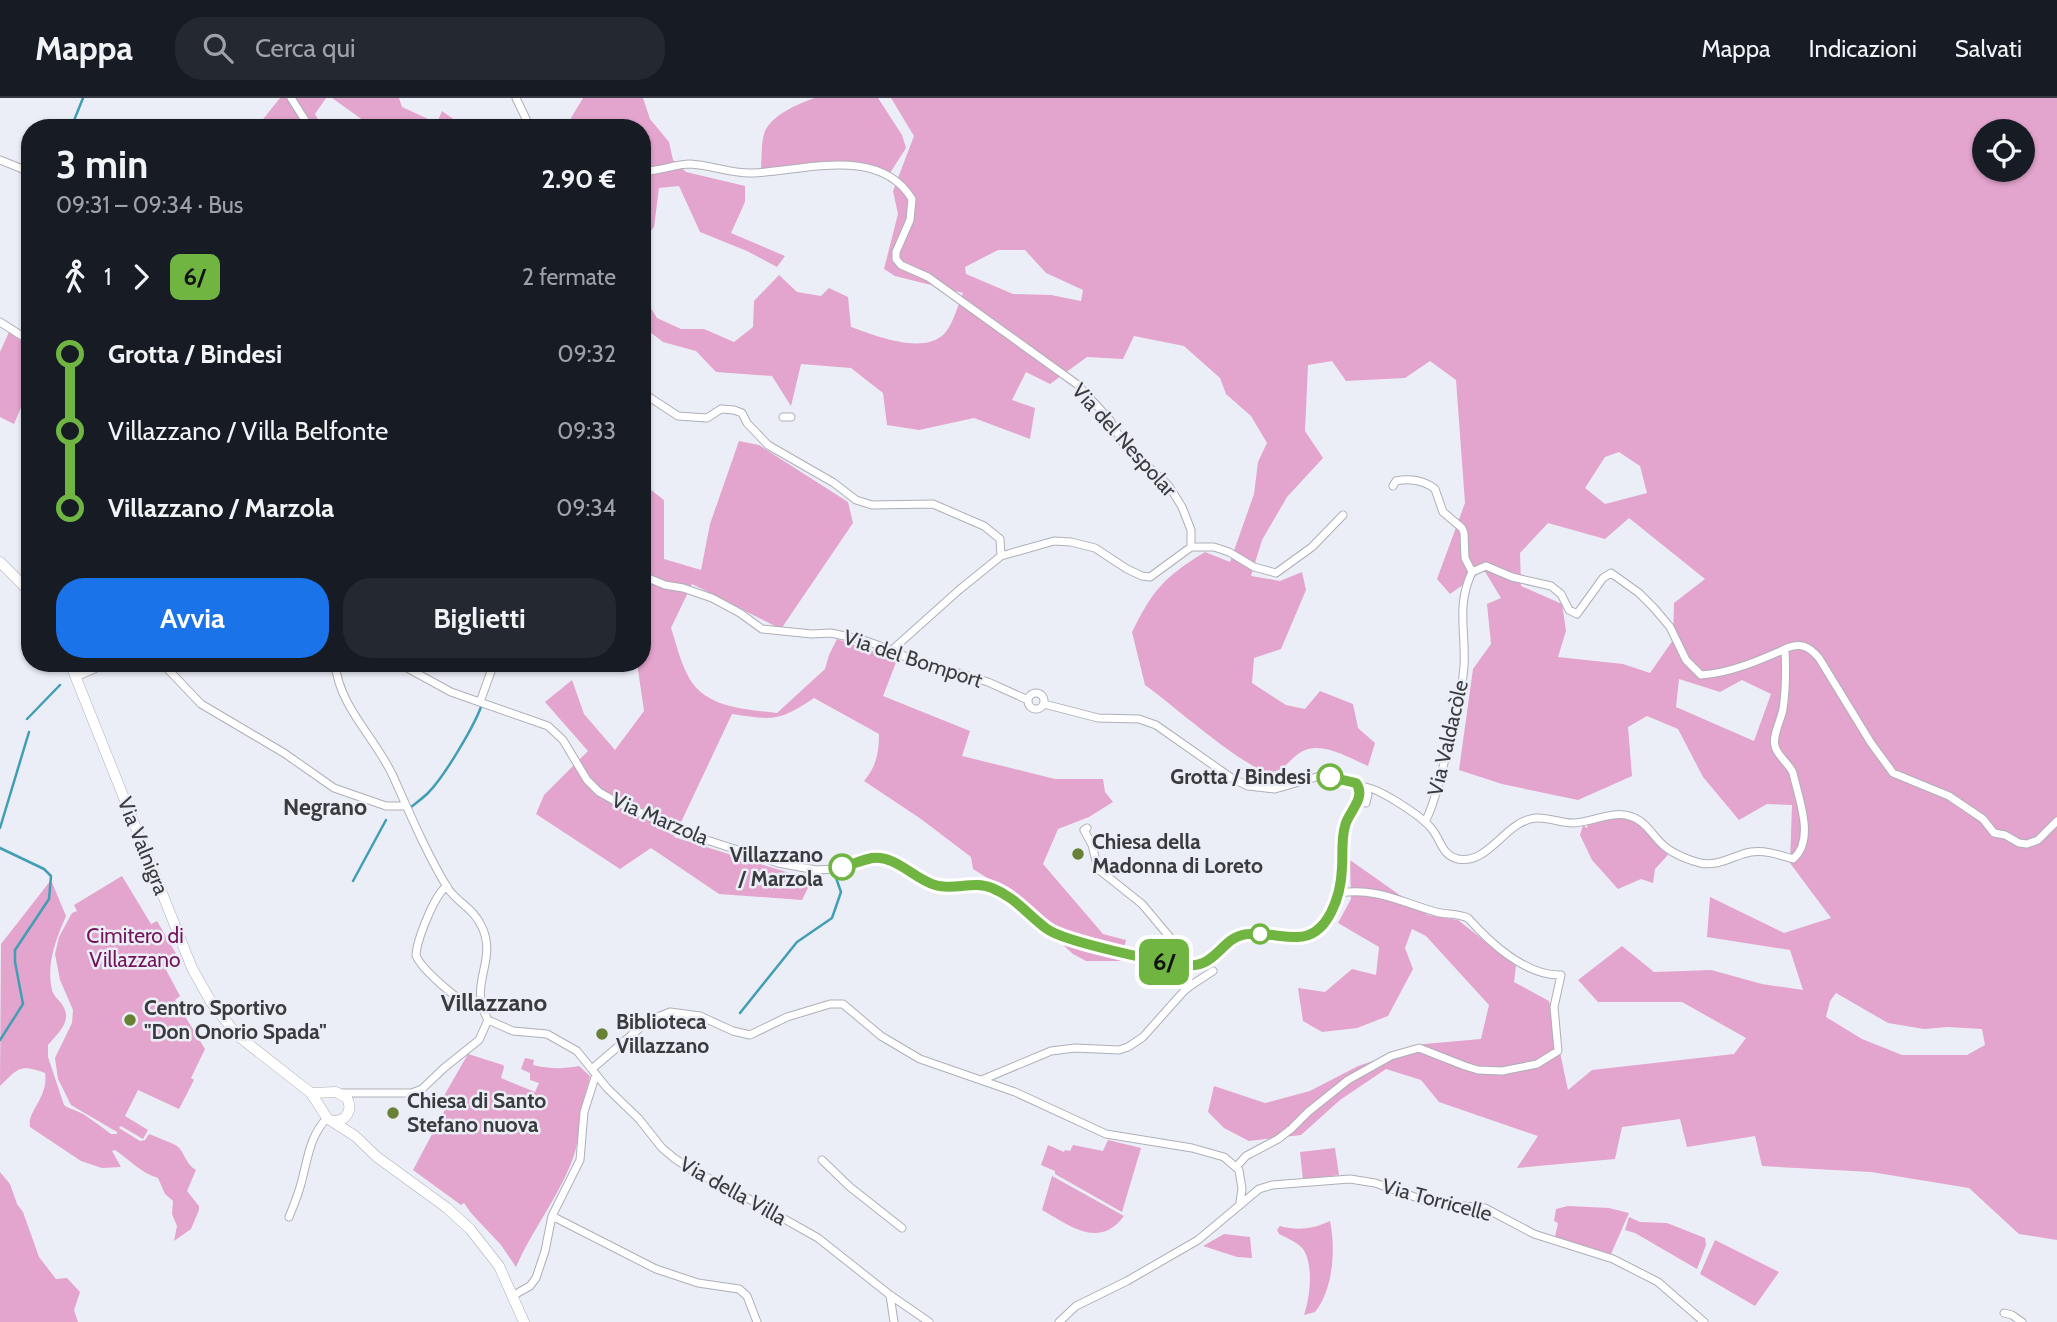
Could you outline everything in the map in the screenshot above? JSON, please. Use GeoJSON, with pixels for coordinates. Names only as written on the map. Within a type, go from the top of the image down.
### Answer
{"type":"FeatureCollection","features":[{"type":"Feature","properties":{"kind":"main road"},"geometry":{"type":"LineString","coordinates":[[0,562],[21,583]]}},
{"type":"Feature","properties":{"kind":"main road","name":"Via Valnigra"},"geometry":{"type":"LineString","coordinates":[[74,672],[198,981],[237,1035],[311,1093],[327,1116]]}},
{"type":"Feature","properties":{"kind":"main road"},"geometry":{"type":"LineString","coordinates":[[311,1093],[336,1093],[347,1098],[350,1105],[346,1116],[348,1126],[355,1136]]}},
{"type":"Feature","properties":{"kind":"main road"},"geometry":{"type":"LineString","coordinates":[[336,1093],[324,1098],[327,1116],[459,1218],[492,1255],[514,1295],[524,1322]]}},
{"type":"Feature","properties":{"kind":"main road"},"geometry":{"type":"LineString","coordinates":[[327,1116],[339,1121],[346,1116]]}},
{"type":"Feature","properties":{"kind":"street"},"geometry":{"type":"LineString","coordinates":[[291,98],[304,119]]}},
{"type":"Feature","properties":{"kind":"street"},"geometry":{"type":"LineString","coordinates":[[516,98],[526,119]]}},
{"type":"Feature","properties":{"kind":"street"},"geometry":{"type":"LineString","coordinates":[[0,160],[21,168]]}},
{"type":"Feature","properties":{"kind":"street","name":"Via del Nespolar"},"geometry":{"type":"LineString","coordinates":[[651,170],[687,164],[756,173],[848,165],[871,168],[898,180],[912,199],[910,220],[896,252],[896,260],[928,278],[1078,385],[1110,420],[1124,443],[1169,486],[1182,507],[1191,530],[1191,547]]}},
{"type":"Feature","properties":{"kind":"street"},"geometry":{"type":"LineString","coordinates":[[0,321],[21,335]]}},
{"type":"Feature","properties":{"kind":"street"},"geometry":{"type":"LineString","coordinates":[[651,398],[678,416],[706,418],[721,410],[742,413],[747,423],[768,445],[834,483],[856,500],[872,505],[933,504],[984,526],[1000,539],[1002,556]]}},
{"type":"Feature","properties":{"kind":"street","name":"Via Valdacòle"},"geometry":{"type":"LineString","coordinates":[[1393,486],[1396,481],[1405,479],[1421,482],[1435,489],[1443,512],[1462,528],[1465,558],[1472,572],[1464,589],[1462,607],[1464,663],[1457,720],[1437,795],[1425,822]]}},
{"type":"Feature","properties":{"kind":"street"},"geometry":{"type":"LineString","coordinates":[[892,650],[1002,556],[1054,541],[1071,542],[1095,548],[1127,569],[1150,577],[1191,547],[1214,547],[1229,552],[1254,567],[1276,573],[1312,547],[1343,515]]}},
{"type":"Feature","properties":{"kind":"street"},"geometry":{"type":"LineString","coordinates":[[1472,572],[1486,566],[1512,578],[1551,586],[1561,594],[1574,614],[1583,608],[1603,578],[1611,573],[1639,593],[1654,608],[1670,627],[1686,660],[1701,675],[1721,674],[1801,645],[1811,649],[1893,773],[1949,796],[1983,819],[1994,833],[2010,837],[2019,843],[2038,840],[2057,821]]}},
{"type":"Feature","properties":{"kind":"street","name":"Via del Bomport"},"geometry":{"type":"LineString","coordinates":[[651,579],[712,598],[762,629],[831,633],[988,682],[1028,700],[1033,694],[1039,694],[1044,698],[1044,704],[1098,718],[1139,719],[1156,725],[1225,774],[1248,786],[1276,789],[1320,776],[1361,786]]}},
{"type":"Feature","properties":{"kind":"street"},"geometry":{"type":"LineString","coordinates":[[1361,786],[1378,790],[1425,822],[1436,834],[1447,854],[1462,859],[1479,855],[1516,824],[1528,819],[1543,817],[1574,823],[1616,814],[1640,821],[1671,851],[1702,863],[1732,860],[1748,853],[1762,851],[1793,859],[1803,845],[1803,819],[1793,773],[1774,743],[1780,725],[1786,680],[1785,649]]}},
{"type":"Feature","properties":{"kind":"street"},"geometry":{"type":"LineString","coordinates":[[76,677],[87,672]]}},
{"type":"Feature","properties":{"kind":"street"},"geometry":{"type":"LineString","coordinates":[[171,672],[201,704],[284,753],[334,788],[386,806],[405,806]]}},
{"type":"Feature","properties":{"kind":"street"},"geometry":{"type":"LineString","coordinates":[[336,1093],[412,1093],[422,1089],[479,1040],[488,1020],[480,1004],[480,990],[488,943],[478,919],[447,886],[405,806],[393,776],[371,737],[345,702],[337,672]]}},
{"type":"Feature","properties":{"kind":"street","name":"Via Marzola"},"geometry":{"type":"LineString","coordinates":[[414,672],[436,685],[548,726],[563,740],[587,780],[600,792],[688,834],[778,863],[816,870],[834,869],[879,858],[901,866],[934,885],[988,886],[1021,905],[1048,930],[1068,939],[1182,965],[1206,963],[1236,937],[1245,934],[1307,936],[1316,930],[1329,915],[1340,893],[1343,835],[1349,816],[1356,807],[1361,786]]}},
{"type":"Feature","properties":{"kind":"street"},"geometry":{"type":"LineString","coordinates":[[480,702],[491,672]]}},
{"type":"Feature","properties":{"kind":"street"},"geometry":{"type":"LineString","coordinates":[[1361,786],[1368,794],[1366,803]]}},
{"type":"Feature","properties":{"kind":"street"},"geometry":{"type":"LineString","coordinates":[[1087,828],[1084,831],[1092,845],[1098,869],[1142,904],[1183,953],[1182,965]]}},
{"type":"Feature","properties":{"kind":"street"},"geometry":{"type":"LineString","coordinates":[[447,886],[438,895],[419,939],[416,956],[421,965],[446,988],[468,1004],[480,1004]]}},
{"type":"Feature","properties":{"kind":"street"},"geometry":{"type":"LineString","coordinates":[[1237,1166],[1246,1156],[1291,1129],[1348,1080],[1391,1056],[1419,1048],[1478,1070],[1502,1071],[1537,1064],[1558,1051],[1554,1007],[1561,975],[1536,971],[1509,956],[1468,918],[1461,915],[1438,913],[1403,899],[1375,893],[1340,893]]}},
{"type":"Feature","properties":{"kind":"street"},"geometry":{"type":"LineString","coordinates":[[1163,962],[1174,974],[1193,984]]}},
{"type":"Feature","properties":{"kind":"street"},"geometry":{"type":"LineString","coordinates":[[983,1079],[1051,1051],[1074,1048],[1119,1050],[1128,1047],[1143,1037],[1184,991],[1213,971]]}},
{"type":"Feature","properties":{"kind":"street"},"geometry":{"type":"LineString","coordinates":[[514,1295],[530,1286],[536,1278],[552,1216],[580,1160],[584,1112],[594,1071],[649,1021],[664,1014],[682,1012],[700,1016],[733,1031],[750,1035],[787,1017],[836,1004],[846,1005],[881,1036],[920,1059],[983,1079],[1106,1134],[1192,1148],[1224,1157],[1237,1166],[1242,1189],[1240,1202]]}},
{"type":"Feature","properties":{"kind":"street","name":"Via della Villa"},"geometry":{"type":"LineString","coordinates":[[488,1020],[516,1031],[547,1034],[577,1051],[662,1148],[681,1163],[818,1238],[929,1322]]}},
{"type":"Feature","properties":{"kind":"street"},"geometry":{"type":"LineString","coordinates":[[350,1105],[365,1093]]}},
{"type":"Feature","properties":{"kind":"street"},"geometry":{"type":"LineString","coordinates":[[289,1217],[303,1178],[308,1151],[327,1116]]}},
{"type":"Feature","properties":{"kind":"street"},"geometry":{"type":"LineString","coordinates":[[822,1160],[850,1187],[902,1228]]}},
{"type":"Feature","properties":{"kind":"street","name":"Via Torricelle"},"geometry":{"type":"LineString","coordinates":[[1059,1322],[1076,1306],[1127,1281],[1198,1240],[1240,1202],[1259,1189],[1272,1185],[1350,1179],[1374,1183],[1432,1203],[1485,1208],[1534,1234],[1614,1259],[1658,1283],[1704,1322]]}},
{"type":"Feature","properties":{"kind":"street"},"geometry":{"type":"LineString","coordinates":[[552,1216],[656,1269],[698,1283],[739,1289],[747,1296],[757,1322]]}},
{"type":"Feature","properties":{"kind":"street"},"geometry":{"type":"LineString","coordinates":[[890,1295],[894,1322]]}},
{"type":"Feature","properties":{"kind":"street"},"geometry":{"type":"LineString","coordinates":[[2004,1313],[2022,1322]]}},
{"type":"Feature","properties":{"kind":"green space"},"geometry":{"type":"Polygon","coordinates":[[[280,98],[326,98],[315,114],[318,119],[263,119],[280,98]]]}},
{"type":"Feature","properties":{"kind":"green space"},"geometry":{"type":"Polygon","coordinates":[[[332,98],[399,98],[402,107],[428,119],[361,119],[332,98]]]}},
{"type":"Feature","properties":{"kind":"green space"},"geometry":{"type":"Polygon","coordinates":[[[583,98],[643,98],[650,119],[570,119],[583,98]]]}},
{"type":"Feature","properties":{"kind":"green space"},"geometry":{"type":"Polygon","coordinates":[[[815,98],[878,98],[902,135],[906,148],[890,173],[846,163],[767,170],[761,168],[762,142],[767,127],[785,111],[815,98]]]}},
{"type":"Feature","properties":{"kind":"green space"},"geometry":{"type":"Polygon","coordinates":[[[891,98],[2057,98],[2057,1240],[2019,1234],[1969,1188],[1871,1172],[1762,1166],[1755,1136],[1687,1147],[1680,1119],[1622,1127],[1615,1159],[1517,1168],[1538,1136],[1439,1102],[1421,1080],[1386,1069],[1340,1100],[1301,1135],[1249,1141],[1224,1128],[1208,1112],[1214,1086],[1265,1103],[1310,1091],[1358,1066],[1424,1044],[1481,1039],[1489,1005],[1426,936],[1412,929],[1405,948],[1413,969],[1388,1016],[1357,1028],[1322,1032],[1303,1021],[1298,988],[1325,992],[1352,969],[1376,975],[1379,947],[1338,923],[1351,899],[1350,860],[1428,915],[1458,920],[1516,966],[1514,982],[1549,1001],[1568,1090],[1592,1070],[1734,1054],[1746,1038],[1682,1002],[1598,1002],[1578,980],[1622,946],[1654,972],[1711,970],[1762,984],[1803,990],[1790,950],[1707,937],[1710,897],[1784,933],[1831,918],[1790,863],[1792,805],[1767,804],[1739,820],[1703,777],[1678,729],[1647,716],[1628,727],[1632,776],[1578,800],[1502,784],[1459,770],[1473,669],[1491,644],[1487,604],[1501,598],[1484,570],[1450,594],[1437,579],[1465,503],[1456,380],[1430,361],[1405,378],[1346,381],[1332,361],[1308,365],[1305,431],[1323,458],[1287,497],[1262,540],[1251,576],[1280,581],[1302,572],[1306,590],[1281,649],[1254,658],[1252,683],[1286,705],[1305,709],[1320,691],[1353,704],[1358,728],[1375,743],[1368,766],[1335,752],[1317,748],[1301,752],[1283,768],[1270,772],[1244,761],[1145,685],[1132,632],[1154,595],[1179,569],[1205,552],[1230,562],[1254,494],[1258,462],[1267,443],[1251,416],[1226,394],[1220,378],[1184,346],[1134,336],[1123,359],[1087,357],[1050,384],[1026,372],[1012,400],[1035,408],[1030,439],[974,418],[919,430],[887,425],[883,393],[851,368],[801,364],[791,406],[772,376],[716,372],[696,351],[663,342],[651,333],[651,308],[657,318],[681,329],[704,329],[734,342],[753,327],[754,301],[779,275],[797,292],[821,296],[829,288],[848,297],[851,327],[899,342],[925,343],[936,340],[948,329],[963,293],[895,276],[884,269],[898,214],[893,191],[914,136],[891,98]],[[998,250],[965,267],[966,274],[1013,294],[1051,295],[1081,301],[1083,290],[1046,273],[1025,250],[998,250]],[[1619,452],[1605,457],[1585,488],[1605,504],[1647,493],[1640,466],[1619,452]],[[1629,518],[1605,539],[1548,523],[1520,553],[1521,586],[1562,604],[1566,631],[1558,657],[1623,664],[1650,673],[1673,640],[1674,603],[1705,579],[1629,518]],[[1679,679],[1676,707],[1754,741],[1771,694],[1742,680],[1720,692],[1679,679]],[[1836,993],[1830,1001],[1826,1017],[1862,1039],[1902,1055],[1967,1055],[1985,1045],[1982,1029],[1924,1029],[1888,1023],[1836,993]]]}},
{"type":"Feature","properties":{"kind":"green space"},"geometry":{"type":"Polygon","coordinates":[[[442,111],[453,119],[439,119],[442,111]]]}},
{"type":"Feature","properties":{"kind":"green space"},"geometry":{"type":"Polygon","coordinates":[[[651,120],[669,142],[673,160],[686,172],[745,186],[745,202],[731,233],[785,256],[777,267],[747,251],[700,232],[679,186],[659,188],[654,227],[651,231],[651,120]]]}},
{"type":"Feature","properties":{"kind":"green space"},"geometry":{"type":"Polygon","coordinates":[[[9,332],[21,341],[21,407],[14,424],[0,417],[0,352],[9,332]]]}},
{"type":"Feature","properties":{"kind":"green space"},"geometry":{"type":"Polygon","coordinates":[[[739,441],[759,445],[848,502],[853,523],[781,629],[692,584],[671,628],[687,674],[694,685],[703,694],[726,705],[777,713],[825,669],[837,639],[897,660],[883,696],[970,731],[962,756],[1055,779],[1103,779],[1105,792],[1113,802],[1089,817],[1058,829],[1043,864],[1103,934],[1126,940],[1121,961],[1086,961],[1073,954],[997,884],[973,869],[971,857],[864,781],[876,759],[879,734],[814,698],[775,717],[732,714],[674,837],[812,880],[802,900],[719,894],[651,848],[620,869],[536,814],[544,795],[588,751],[545,702],[572,680],[584,714],[615,750],[644,711],[638,672],[651,672],[651,490],[664,500],[664,559],[701,570],[710,524],[739,441]]]}},
{"type":"Feature","properties":{"kind":"green space"},"geometry":{"type":"Polygon","coordinates":[[[1618,817],[1636,822],[1668,855],[1655,869],[1653,883],[1641,879],[1618,889],[1592,860],[1580,835],[1583,825],[1587,828],[1588,823],[1618,817]]]}},
{"type":"Feature","properties":{"kind":"green space","name":"Cimitero di Villazzano"},"geometry":{"type":"Polygon","coordinates":[[[122,876],[151,924],[157,921],[178,957],[164,966],[180,996],[175,1000],[205,1049],[191,1078],[194,1080],[179,1109],[138,1090],[125,1116],[148,1130],[143,1139],[121,1126],[119,1128],[140,1141],[145,1140],[149,1134],[177,1146],[196,1170],[187,1191],[199,1206],[199,1210],[191,1229],[174,1241],[177,1226],[172,1214],[173,1201],[165,1194],[158,1178],[141,1170],[115,1150],[112,1151],[121,1167],[102,1168],[81,1161],[30,1127],[32,1115],[44,1089],[45,1073],[20,1069],[0,1086],[1,944],[51,880],[66,916],[53,952],[50,980],[53,992],[66,1015],[64,1026],[48,1045],[48,1057],[64,1105],[84,1114],[111,1134],[117,1134],[71,1105],[58,1079],[55,1058],[72,1023],[73,1010],[60,980],[55,954],[59,937],[72,913],[77,911],[74,905],[122,876]]]}},
{"type":"Feature","properties":{"kind":"green space"},"geometry":{"type":"Polygon","coordinates":[[[468,1054],[503,1065],[501,1078],[535,1092],[539,1083],[530,1080],[530,1073],[521,1069],[525,1058],[534,1060],[533,1065],[545,1067],[579,1066],[590,1076],[573,1159],[516,1267],[501,1245],[464,1203],[461,1205],[413,1170],[447,1106],[441,1101],[468,1054]]]}},
{"type":"Feature","properties":{"kind":"green space"},"geometry":{"type":"Polygon","coordinates":[[[1108,1140],[1141,1148],[1122,1212],[1041,1165],[1048,1145],[1064,1152],[1070,1151],[1073,1145],[1103,1151],[1108,1140]]]}},
{"type":"Feature","properties":{"kind":"green space"},"geometry":{"type":"Polygon","coordinates":[[[1335,1148],[1339,1175],[1303,1180],[1300,1152],[1335,1148]]]}},
{"type":"Feature","properties":{"kind":"green space"},"geometry":{"type":"Polygon","coordinates":[[[0,1172],[10,1184],[23,1212],[39,1257],[56,1279],[67,1278],[80,1292],[74,1310],[78,1322],[0,1322],[0,1172]]]}},
{"type":"Feature","properties":{"kind":"green space"},"geometry":{"type":"Polygon","coordinates":[[[1052,1176],[1124,1216],[1104,1232],[1094,1233],[1063,1222],[1042,1210],[1052,1176]]]}},
{"type":"Feature","properties":{"kind":"green space"},"geometry":{"type":"Polygon","coordinates":[[[1568,1206],[1609,1208],[1629,1213],[1611,1254],[1555,1237],[1558,1223],[1554,1221],[1556,1209],[1568,1206]]]}},
{"type":"Feature","properties":{"kind":"green space"},"geometry":{"type":"Polygon","coordinates":[[[1629,1217],[1640,1222],[1667,1223],[1705,1238],[1706,1245],[1697,1269],[1635,1233],[1625,1230],[1629,1217]]]}},
{"type":"Feature","properties":{"kind":"green space"},"geometry":{"type":"Polygon","coordinates":[[[1330,1221],[1333,1256],[1326,1292],[1315,1312],[1304,1315],[1310,1282],[1309,1264],[1303,1249],[1277,1230],[1280,1226],[1305,1228],[1330,1221]]]}},
{"type":"Feature","properties":{"kind":"green space"},"geometry":{"type":"Polygon","coordinates":[[[1224,1234],[1250,1237],[1252,1258],[1237,1257],[1203,1246],[1224,1234]]]}},
{"type":"Feature","properties":{"kind":"green space"},"geometry":{"type":"Polygon","coordinates":[[[1715,1240],[1779,1272],[1755,1306],[1700,1274],[1715,1240]]]}},
{"type":"Feature","properties":{"kind":"waterway"},"geometry":{"type":"LineString","coordinates":[[75,119],[83,98]]}},
{"type":"Feature","properties":{"kind":"waterway"},"geometry":{"type":"LineString","coordinates":[[27,719],[60,685]]}},
{"type":"Feature","properties":{"kind":"waterway"},"geometry":{"type":"LineString","coordinates":[[411,807],[428,793],[442,776],[481,707]]}},
{"type":"Feature","properties":{"kind":"waterway"},"geometry":{"type":"LineString","coordinates":[[0,828],[29,732]]}},
{"type":"Feature","properties":{"kind":"waterway"},"geometry":{"type":"LineString","coordinates":[[353,881],[386,820]]}},
{"type":"Feature","properties":{"kind":"waterway"},"geometry":{"type":"LineString","coordinates":[[0,848],[44,869],[51,876],[49,899],[15,950],[23,1004],[0,1040]]}},
{"type":"Feature","properties":{"kind":"waterway"},"geometry":{"type":"LineString","coordinates":[[740,1013],[797,942],[832,918],[841,892],[835,875]]}},
{"type":"Feature","properties":{"kind":"bus line","name":"6/"},"geometry":{"type":"LineString","coordinates":[[842,867],[879,858],[901,866],[934,885],[988,886],[1021,905],[1048,930],[1068,939],[1163,962],[1198,965],[1213,958],[1236,937],[1245,934],[1307,936],[1329,915],[1340,893],[1345,823],[1356,807],[1360,793],[1356,783],[1330,777]]}},
{"type":"Feature","properties":{"kind":"place","name":"Grotta / Bindesi"},"geometry":{"type":"Point","coordinates":[1330,777]}},
{"type":"Feature","properties":{"kind":"place","name":"Chiesa della Madonna di Loreto"},"geometry":{"type":"Point","coordinates":[1078,854]}},
{"type":"Feature","properties":{"kind":"place","name":"Villazzano / Marzola"},"geometry":{"type":"Point","coordinates":[842,867]}},
{"type":"Feature","properties":{"kind":"place","name":"Centro Sportivo \"Don Onorio Spada\""},"geometry":{"type":"Point","coordinates":[130,1020]}},
{"type":"Feature","properties":{"kind":"place","name":"Biblioteca Villazzano"},"geometry":{"type":"Point","coordinates":[602,1034]}},
{"type":"Feature","properties":{"kind":"place","name":"Chiesa di Santo Stefano nuova"},"geometry":{"type":"Point","coordinates":[393,1113]}},
{"type":"Feature","properties":{"kind":"district","name":"Negrano"},"geometry":{"type":"Point","coordinates":[325,807]}},
{"type":"Feature","properties":{"kind":"district","name":"Villazzano"},"geometry":{"type":"Point","coordinates":[494,1003]}}]}
